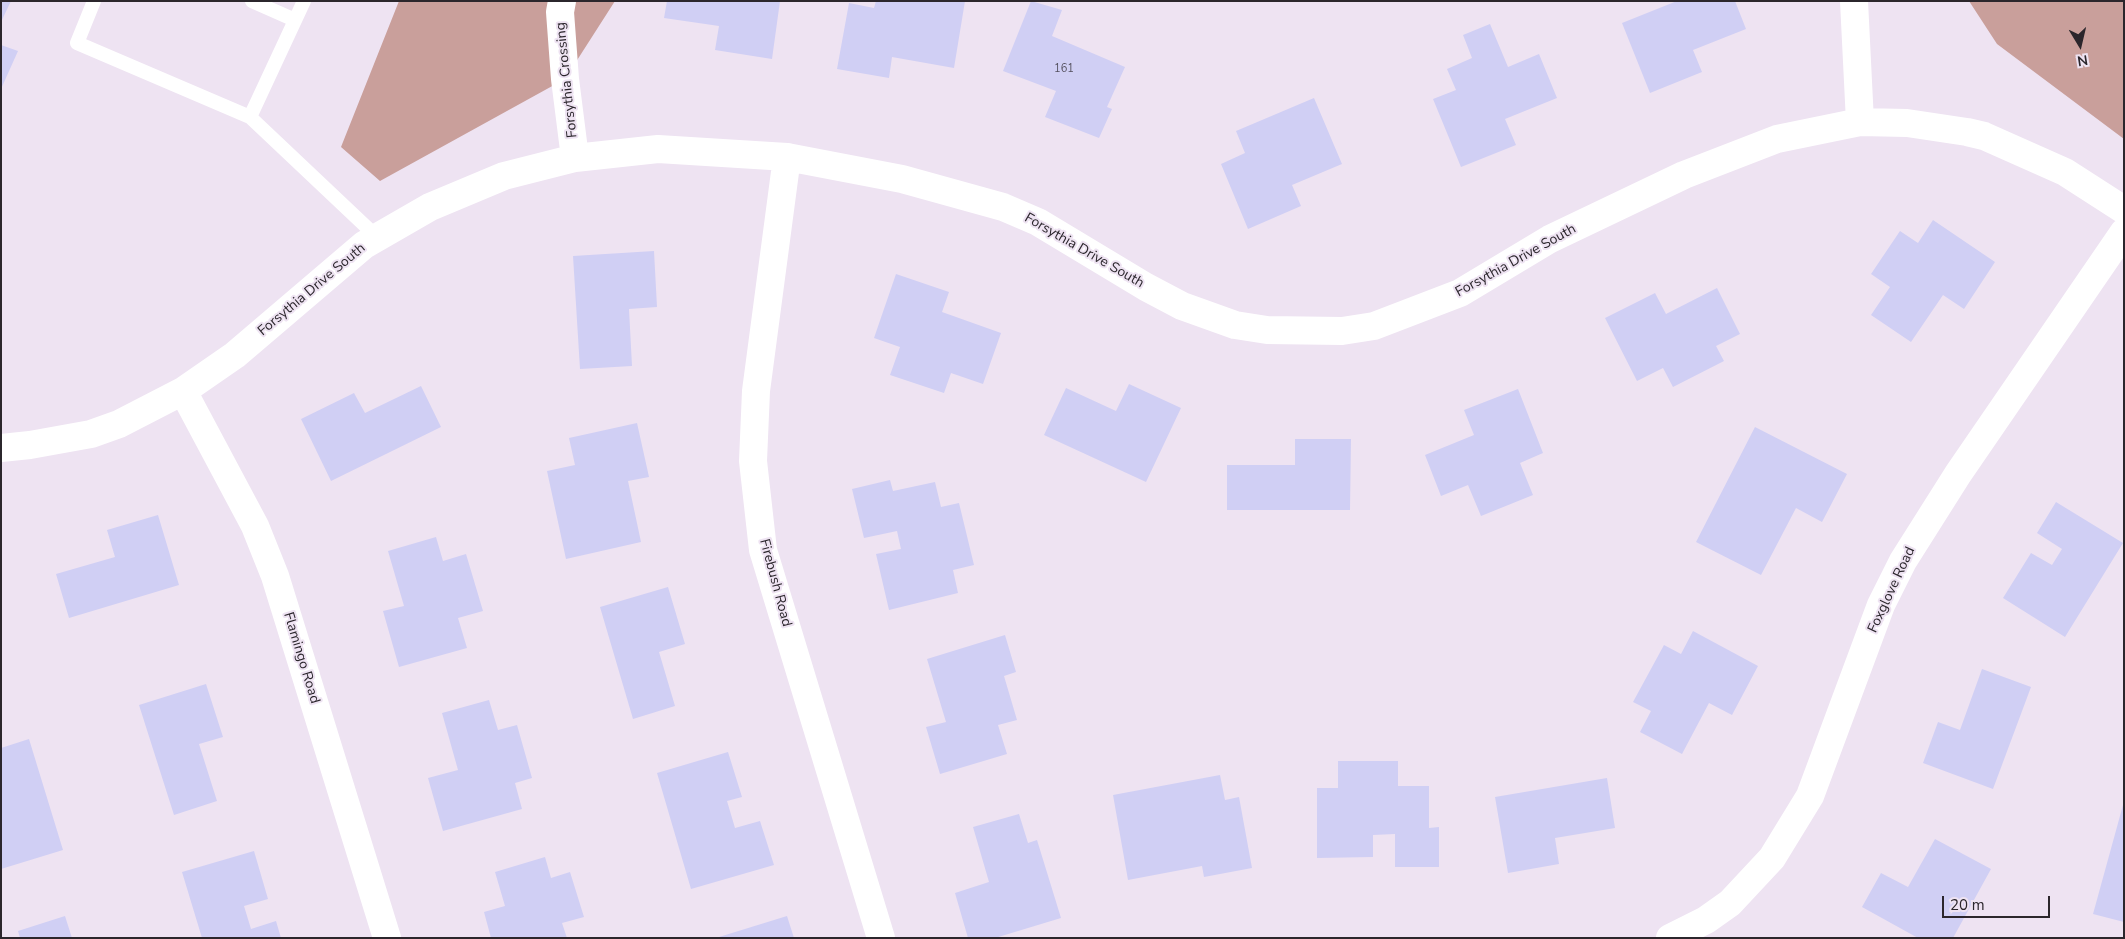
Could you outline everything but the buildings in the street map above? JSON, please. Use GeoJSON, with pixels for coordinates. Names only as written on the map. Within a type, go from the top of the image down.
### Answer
{"type":"FeatureCollection","features":[{"type":"Feature","properties":{"kind":"street","name":"Forsythia Crossing"},"geometry":{"type":"LineString","coordinates":[[562,1],[560,12],[565,78],[575,158]]}},
{"type":"Feature","properties":{"kind":"street"},"geometry":{"type":"LineString","coordinates":[[1854,1],[1860,122]]}},
{"type":"Feature","properties":{"kind":"street","name":"Forsythia Drive South"},"geometry":{"type":"LineString","coordinates":[[1,448],[91,434],[119,424],[183,391],[235,355],[364,245],[430,207],[504,176],[575,158],[658,149],[787,157],[902,179],[1003,206],[1038,222],[1146,287],[1182,306],[1235,325],[1267,330],[1342,331],[1374,326],[1460,293],[1550,239],[1684,175],[1777,139],[1860,122],[1907,123],[1984,136],[2065,172],[2124,210]]}},
{"type":"Feature","properties":{"kind":"street","name":"Firebush Road"},"geometry":{"type":"LineString","coordinates":[[787,157],[756,391],[753,461],[763,550],[881,938]]}},
{"type":"Feature","properties":{"kind":"street","name":"Foxglove Road"},"geometry":{"type":"LineString","coordinates":[[1670,938],[1706,920],[1730,903],[1772,858],[1810,796],[1882,605],[1903,561],[1958,474],[2124,232]]}},
{"type":"Feature","properties":{"kind":"street","name":"Flamingo Road"},"geometry":{"type":"LineString","coordinates":[[183,391],[255,526],[275,576],[387,938]]}},
{"type":"Feature","properties":{"kind":"lane"},"geometry":{"type":"LineString","coordinates":[[94,1],[77,43],[250,117],[377,238]]}},
{"type":"Feature","properties":{"kind":"lane"},"geometry":{"type":"LineString","coordinates":[[252,1],[295,20]]}},
{"type":"Feature","properties":{"kind":"lane"},"geometry":{"type":"LineString","coordinates":[[250,117],[304,1]]}},
{"type":"Feature","properties":{"kind":"shaded area"},"geometry":{"type":"Polygon","coordinates":[[[399,1],[615,1],[565,79],[380,181],[341,147],[399,1]]]}},
{"type":"Feature","properties":{"kind":"shaded area"},"geometry":{"type":"Polygon","coordinates":[[[1969,1],[2124,1],[2124,139],[1997,44],[1969,1]]]}}]}
